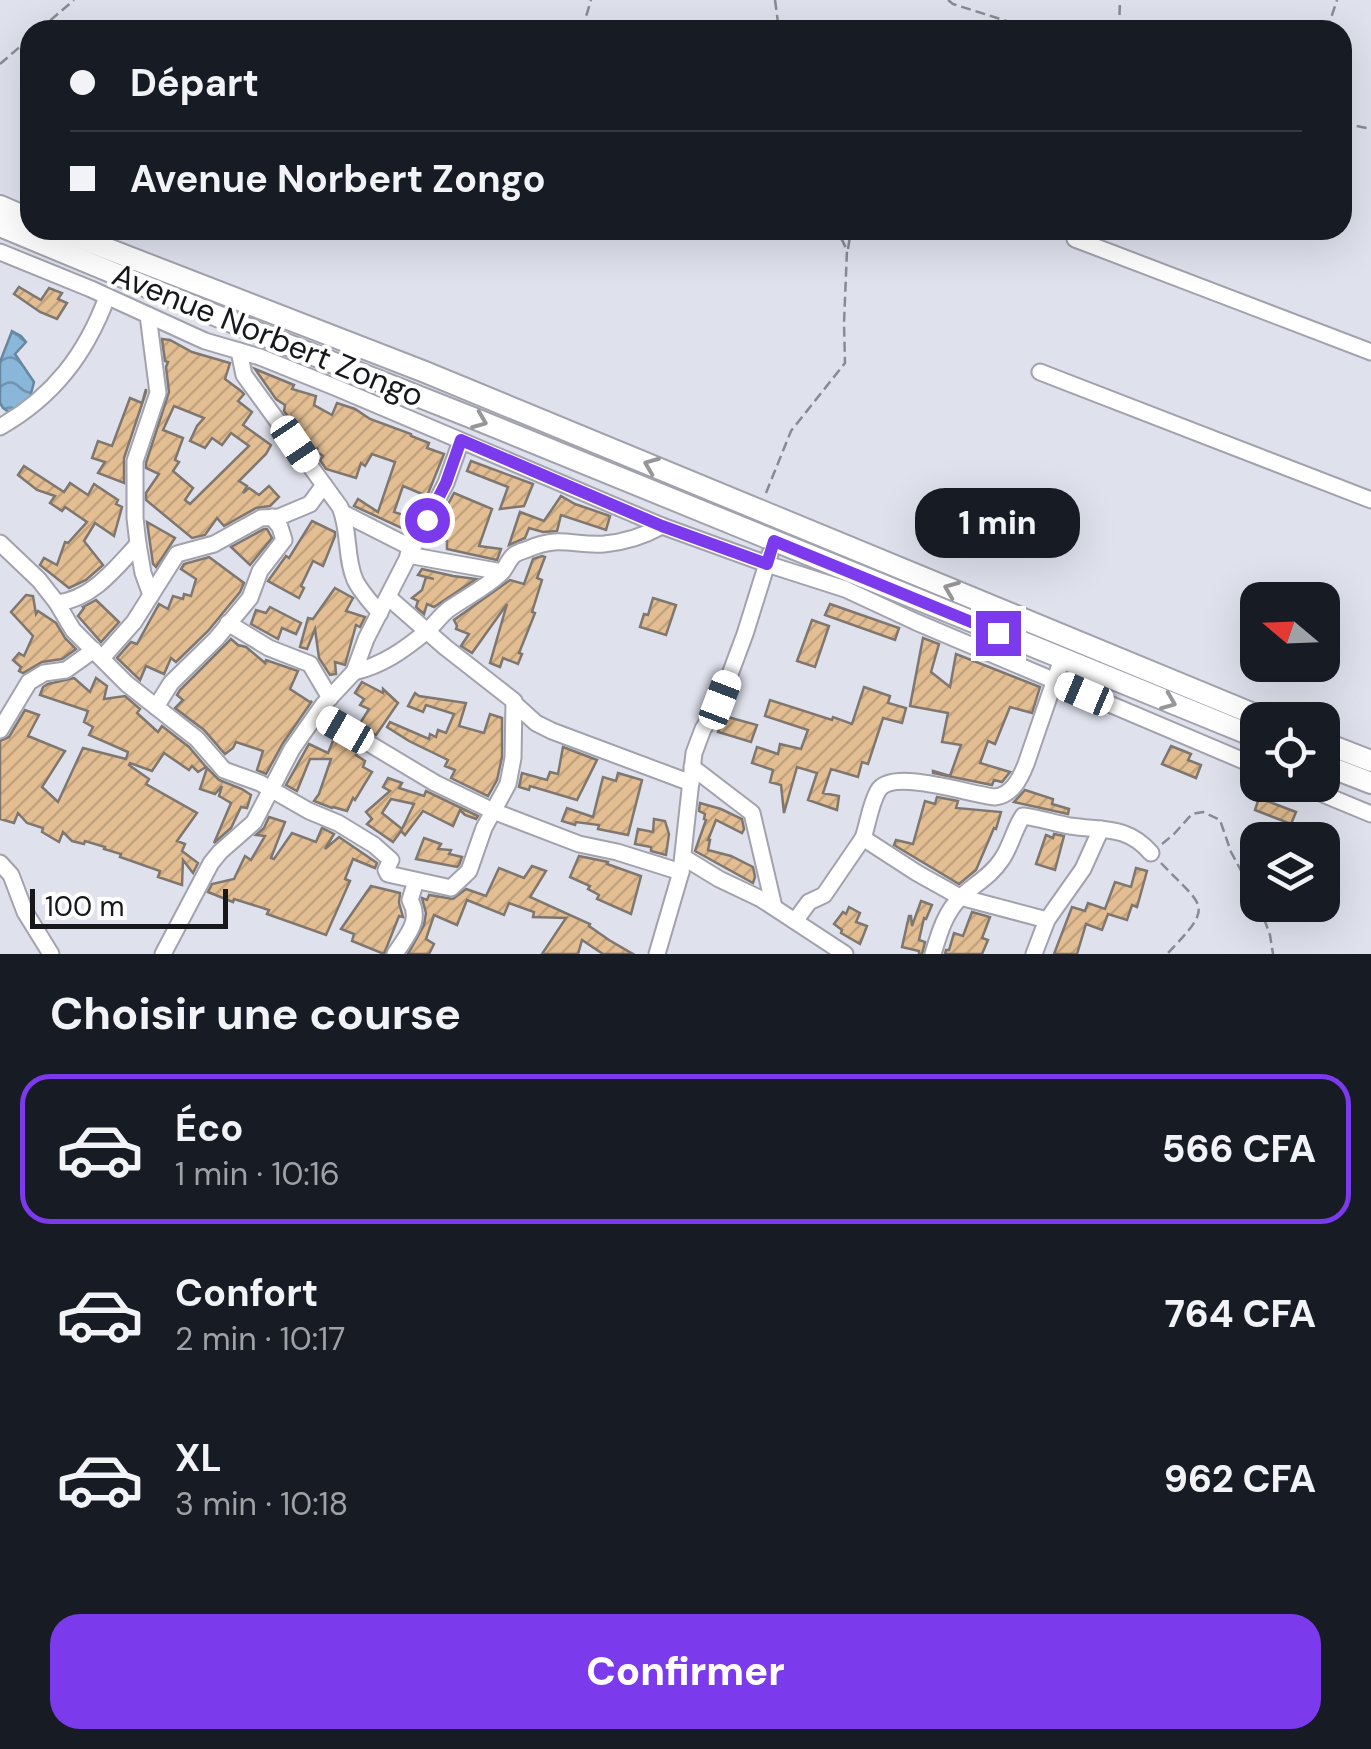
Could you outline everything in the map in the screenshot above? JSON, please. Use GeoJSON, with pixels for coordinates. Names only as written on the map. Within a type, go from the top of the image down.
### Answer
{"type":"FeatureCollection","features":[{"type":"Feature","properties":{"kind":"main road","name":"Avenue Norbert Zongo"},"geometry":{"type":"LineString","coordinates":[[34,240],[1240,731]]}},
{"type":"Feature","properties":{"kind":"main road","name":"Avenue Norbert Zongo"},"geometry":{"type":"LineString","coordinates":[[85,240],[425,372],[1240,708]]}},
{"type":"Feature","properties":{"kind":"main road"},"geometry":{"type":"LineString","coordinates":[[1340,749],[1371,761]]}},
{"type":"Feature","properties":{"kind":"main road"},"geometry":{"type":"LineString","coordinates":[[1340,771],[1371,783]]}},
{"type":"Feature","properties":{"kind":"street"},"geometry":{"type":"LineString","coordinates":[[1078,240],[1371,352]]}},
{"type":"Feature","properties":{"kind":"street"},"geometry":{"type":"LineString","coordinates":[[0,252],[91,288],[205,341],[337,388],[662,526],[845,589],[1240,760]]}},
{"type":"Feature","properties":{"kind":"street"},"geometry":{"type":"LineString","coordinates":[[0,427],[31,408],[62,379],[88,342],[108,297]]}},
{"type":"Feature","properties":{"kind":"street"},"geometry":{"type":"LineString","coordinates":[[148,315],[158,394],[135,461],[135,518],[143,574],[152,594]]}},
{"type":"Feature","properties":{"kind":"street"},"geometry":{"type":"LineString","coordinates":[[239,351],[244,375],[343,513],[354,579],[380,613]]}},
{"type":"Feature","properties":{"kind":"street"},"geometry":{"type":"LineString","coordinates":[[1040,372],[1371,500]]}},
{"type":"Feature","properties":{"kind":"street"},"geometry":{"type":"LineString","coordinates":[[163,954],[212,863],[254,822],[284,764],[330,698],[354,672],[446,483],[461,440]]}},
{"type":"Feature","properties":{"kind":"street"},"geometry":{"type":"LineString","coordinates":[[0,730],[29,682],[98,654],[134,622],[180,552],[214,544],[261,518],[279,518],[310,504],[324,485]]}},
{"type":"Feature","properties":{"kind":"street"},"geometry":{"type":"LineString","coordinates":[[343,513],[410,551],[502,572]]}},
{"type":"Feature","properties":{"kind":"street"},"geometry":{"type":"LineString","coordinates":[[156,707],[171,683],[250,598],[260,572],[284,540],[272,517]]}},
{"type":"Feature","properties":{"kind":"street"},"geometry":{"type":"LineString","coordinates":[[354,672],[387,662],[446,612],[502,572],[515,554],[561,540],[623,542],[662,526]]}},
{"type":"Feature","properties":{"kind":"street"},"geometry":{"type":"LineString","coordinates":[[656,954],[682,865],[691,775],[701,732],[717,706],[745,634],[774,541]]}},
{"type":"Feature","properties":{"kind":"street"},"geometry":{"type":"LineString","coordinates":[[0,543],[38,580],[73,630],[127,684],[197,739],[224,770],[271,788],[374,846],[391,860],[388,874],[451,888],[466,875],[484,828],[504,793],[511,770],[514,704],[511,697],[444,647],[388,597]]}},
{"type":"Feature","properties":{"kind":"street"},"geometry":{"type":"LineString","coordinates":[[57,603],[70,602],[109,577],[138,544]]}},
{"type":"Feature","properties":{"kind":"street"},"geometry":{"type":"LineString","coordinates":[[228,623],[269,648],[310,664],[330,698]]}},
{"type":"Feature","properties":{"kind":"street"},"geometry":{"type":"LineString","coordinates":[[795,921],[809,902],[824,896],[862,838],[882,786],[896,781],[920,782],[1000,797],[1009,791],[1026,764],[1062,659]]}},
{"type":"Feature","properties":{"kind":"street"},"geometry":{"type":"LineString","coordinates":[[514,704],[552,731],[691,775],[752,814],[774,907]]}},
{"type":"Feature","properties":{"kind":"street"},"geometry":{"type":"LineString","coordinates":[[318,714],[435,784],[493,811],[579,844],[682,865],[718,879],[774,907],[845,954]]}},
{"type":"Feature","properties":{"kind":"street"},"geometry":{"type":"LineString","coordinates":[[1340,801],[1371,814]]}},
{"type":"Feature","properties":{"kind":"street"},"geometry":{"type":"LineString","coordinates":[[933,954],[943,922],[960,897],[992,872],[1023,816],[1138,838],[1151,852]]}},
{"type":"Feature","properties":{"kind":"street"},"geometry":{"type":"LineString","coordinates":[[1034,954],[1047,920],[1083,868],[1101,829]]}},
{"type":"Feature","properties":{"kind":"street"},"geometry":{"type":"LineString","coordinates":[[862,838],[960,897],[1047,920]]}},
{"type":"Feature","properties":{"kind":"street"},"geometry":{"type":"LineString","coordinates":[[0,863],[6,881],[51,954]]}},
{"type":"Feature","properties":{"kind":"street"},"geometry":{"type":"LineString","coordinates":[[395,954],[416,917],[410,898],[416,881]]}},
{"type":"Feature","properties":{"kind":"path"},"geometry":{"type":"LineString","coordinates":[[51,20],[74,0]]}},
{"type":"Feature","properties":{"kind":"path"},"geometry":{"type":"LineString","coordinates":[[948,0],[1003,20]]}},
{"type":"Feature","properties":{"kind":"path"},"geometry":{"type":"LineString","coordinates":[[0,64],[20,47]]}},
{"type":"Feature","properties":{"kind":"path"},"geometry":{"type":"LineString","coordinates":[[842,240],[847,250]]}},
{"type":"Feature","properties":{"kind":"path"},"geometry":{"type":"LineString","coordinates":[[759,510],[792,431],[845,363],[849,240]]}},
{"type":"Feature","properties":{"kind":"path"},"geometry":{"type":"LineString","coordinates":[[1167,954],[1195,925],[1200,909],[1196,898],[1151,852],[1192,814],[1202,812],[1220,820],[1240,869]]}},
{"type":"Feature","properties":{"kind":"path"},"geometry":{"type":"LineString","coordinates":[[1265,922],[1273,954]]}},
{"type":"Feature","properties":{"kind":"water"},"geometry":{"type":"Polygon","coordinates":[[[12,331],[26,342],[15,354],[34,382],[27,409],[14,416],[0,403],[0,362],[12,331]]]}},
{"type":"Feature","properties":{"kind":"building"},"geometry":{"type":"Polygon","coordinates":[[[19,287],[41,300],[49,288],[62,293],[58,299],[67,303],[57,319],[14,294],[19,287]]]}},
{"type":"Feature","properties":{"kind":"building"},"geometry":{"type":"Polygon","coordinates":[[[162,339],[230,363],[225,379],[244,394],[238,401],[252,412],[243,425],[271,445],[239,481],[247,486],[243,493],[249,488],[259,495],[269,486],[279,497],[270,506],[256,508],[224,526],[217,518],[205,535],[192,538],[146,500],[146,493],[159,474],[146,468],[146,463],[169,392],[162,339]],[[174,406],[163,430],[183,438],[175,460],[179,462],[173,471],[193,488],[185,500],[190,504],[249,446],[231,433],[222,445],[212,438],[205,448],[190,441],[204,418],[174,406]]]}},
{"type":"Feature","properties":{"kind":"building"},"geometry":{"type":"Polygon","coordinates":[[[255,369],[294,385],[292,389],[316,396],[314,405],[332,415],[337,403],[355,409],[429,443],[427,448],[444,454],[427,496],[403,486],[394,512],[415,519],[408,531],[354,506],[358,499],[378,512],[395,462],[372,454],[365,466],[361,463],[356,478],[326,469],[318,448],[309,446],[284,411],[285,405],[276,399],[255,369]]]}},
{"type":"Feature","properties":{"kind":"building"},"geometry":{"type":"Polygon","coordinates":[[[146,392],[124,458],[124,483],[98,473],[105,462],[92,458],[98,441],[112,446],[130,398],[142,403],[146,392]]]}},
{"type":"Feature","properties":{"kind":"building"},"geometry":{"type":"Polygon","coordinates":[[[471,461],[533,484],[524,506],[500,509],[508,487],[467,471],[471,461]]]}},
{"type":"Feature","properties":{"kind":"building"},"geometry":{"type":"Polygon","coordinates":[[[24,466],[64,492],[70,483],[88,495],[94,484],[122,507],[114,536],[95,523],[84,541],[103,565],[69,588],[40,565],[44,558],[57,565],[65,542],[87,522],[65,507],[62,511],[50,503],[55,496],[37,490],[18,475],[24,466]]]}},
{"type":"Feature","properties":{"kind":"building"},"geometry":{"type":"Polygon","coordinates":[[[454,493],[492,509],[479,546],[501,549],[497,560],[447,549],[444,527],[437,525],[454,493]]]}},
{"type":"Feature","properties":{"kind":"building"},"geometry":{"type":"Polygon","coordinates":[[[561,496],[610,516],[606,530],[561,515],[557,531],[529,528],[525,538],[509,545],[520,512],[544,521],[561,496]]]}},
{"type":"Feature","properties":{"kind":"building"},"geometry":{"type":"Polygon","coordinates":[[[312,521],[335,532],[335,536],[323,566],[313,561],[299,598],[268,581],[286,556],[289,558],[312,521]]]}},
{"type":"Feature","properties":{"kind":"building"},"geometry":{"type":"Polygon","coordinates":[[[147,522],[175,538],[156,567],[153,564],[147,522]]]}},
{"type":"Feature","properties":{"kind":"building"},"geometry":{"type":"Polygon","coordinates":[[[264,529],[272,538],[250,565],[231,547],[264,529]]]}},
{"type":"Feature","properties":{"kind":"building"},"geometry":{"type":"Polygon","coordinates":[[[209,557],[244,583],[240,592],[176,662],[171,658],[164,674],[146,666],[140,680],[117,658],[131,642],[137,644],[159,604],[168,609],[173,596],[191,596],[196,579],[181,569],[184,564],[209,557]]]}},
{"type":"Feature","properties":{"kind":"building"},"geometry":{"type":"Polygon","coordinates":[[[545,557],[537,578],[542,580],[532,612],[535,613],[518,664],[503,658],[500,667],[490,663],[507,604],[472,653],[461,646],[469,634],[456,629],[454,620],[510,580],[524,584],[533,559],[545,557]]]}},
{"type":"Feature","properties":{"kind":"building"},"geometry":{"type":"Polygon","coordinates":[[[422,569],[476,579],[434,607],[427,604],[424,614],[412,598],[422,590],[426,577],[418,575],[422,569]]]}},
{"type":"Feature","properties":{"kind":"building"},"geometry":{"type":"Polygon","coordinates":[[[335,588],[353,598],[346,611],[365,617],[360,627],[356,625],[345,665],[335,662],[336,674],[330,675],[319,658],[315,629],[307,649],[300,647],[308,618],[313,619],[335,588]]]}},
{"type":"Feature","properties":{"kind":"building"},"geometry":{"type":"Polygon","coordinates":[[[26,595],[33,596],[36,614],[38,611],[56,623],[76,649],[62,659],[42,662],[23,673],[13,660],[19,653],[24,656],[33,636],[11,612],[26,595]]]}},
{"type":"Feature","properties":{"kind":"building"},"geometry":{"type":"Polygon","coordinates":[[[653,598],[676,605],[666,635],[640,627],[653,598]]]}},
{"type":"Feature","properties":{"kind":"building"},"geometry":{"type":"Polygon","coordinates":[[[96,600],[119,622],[101,642],[78,616],[83,607],[96,600]]]}},
{"type":"Feature","properties":{"kind":"building"},"geometry":{"type":"Polygon","coordinates":[[[830,604],[899,628],[895,640],[825,615],[830,604]]]}},
{"type":"Feature","properties":{"kind":"building"},"geometry":{"type":"Polygon","coordinates":[[[270,607],[301,623],[296,634],[282,628],[278,639],[251,624],[256,610],[266,613],[270,607]]]}},
{"type":"Feature","properties":{"kind":"building"},"geometry":{"type":"Polygon","coordinates":[[[812,620],[829,626],[815,667],[797,661],[812,620]]]}},
{"type":"Feature","properties":{"kind":"building"},"geometry":{"type":"Polygon","coordinates":[[[923,638],[939,644],[931,672],[950,687],[956,654],[1040,687],[1032,713],[1010,707],[995,744],[988,741],[980,763],[1010,772],[1002,782],[994,780],[992,785],[933,773],[950,776],[961,745],[942,742],[948,713],[910,706],[923,638]]]}},
{"type":"Feature","properties":{"kind":"building"},"geometry":{"type":"Polygon","coordinates":[[[231,639],[265,663],[266,660],[298,671],[290,689],[312,701],[266,774],[257,770],[263,751],[236,742],[225,754],[204,730],[175,708],[183,700],[177,695],[180,690],[231,639]]]}},
{"type":"Feature","properties":{"kind":"building"},"geometry":{"type":"Polygon","coordinates":[[[74,678],[90,692],[96,678],[107,686],[104,699],[125,696],[158,732],[162,726],[189,747],[206,767],[198,772],[192,766],[189,770],[164,753],[152,771],[129,765],[149,779],[146,784],[197,813],[177,841],[185,844],[182,851],[198,863],[193,873],[183,860],[182,885],[158,877],[160,871],[120,857],[121,854],[105,847],[72,841],[63,832],[59,842],[18,813],[14,823],[0,819],[0,741],[9,737],[25,710],[39,715],[28,736],[65,751],[42,787],[58,802],[83,748],[126,759],[128,752],[89,735],[93,727],[84,722],[88,711],[40,695],[48,684],[74,678]]]}},
{"type":"Feature","properties":{"kind":"building"},"geometry":{"type":"Polygon","coordinates":[[[362,682],[383,693],[383,689],[398,703],[376,735],[359,725],[369,709],[360,705],[364,699],[355,693],[362,682]]]}},
{"type":"Feature","properties":{"kind":"building"},"geometry":{"type":"Polygon","coordinates":[[[864,687],[890,696],[888,703],[906,708],[902,723],[883,718],[868,764],[862,762],[858,777],[831,769],[823,793],[839,796],[837,810],[808,800],[817,773],[797,767],[784,813],[781,785],[770,782],[773,770],[752,763],[757,747],[778,754],[780,744],[801,749],[808,730],[765,716],[770,700],[852,724],[864,687]]]}},
{"type":"Feature","properties":{"kind":"building"},"geometry":{"type":"Polygon","coordinates":[[[415,693],[466,703],[459,726],[484,733],[490,714],[502,718],[502,757],[497,780],[488,796],[451,778],[455,770],[445,766],[448,760],[387,727],[390,722],[429,739],[430,734],[436,737],[438,730],[446,733],[454,714],[426,705],[423,712],[408,706],[415,693]]]}},
{"type":"Feature","properties":{"kind":"building"},"geometry":{"type":"Polygon","coordinates":[[[724,716],[757,725],[751,742],[718,732],[724,716]]]}},
{"type":"Feature","properties":{"kind":"building"},"geometry":{"type":"Polygon","coordinates":[[[335,736],[359,751],[356,755],[365,761],[363,767],[372,772],[347,811],[314,801],[331,759],[310,759],[297,791],[286,785],[309,744],[328,753],[335,736]]]}},
{"type":"Feature","properties":{"kind":"building"},"geometry":{"type":"Polygon","coordinates":[[[1171,746],[1191,754],[1188,760],[1201,765],[1196,778],[1162,764],[1171,746]]]}},
{"type":"Feature","properties":{"kind":"building"},"geometry":{"type":"Polygon","coordinates":[[[563,747],[597,760],[577,800],[530,786],[529,790],[519,787],[522,773],[547,780],[550,772],[558,774],[563,747]]]}},
{"type":"Feature","properties":{"kind":"building"},"geometry":{"type":"Polygon","coordinates":[[[207,768],[219,780],[251,795],[247,808],[241,807],[231,828],[214,843],[231,803],[219,796],[222,786],[215,794],[200,789],[207,768]]]}},
{"type":"Feature","properties":{"kind":"building"},"geometry":{"type":"Polygon","coordinates":[[[618,773],[642,780],[628,835],[598,829],[599,825],[562,821],[567,808],[593,817],[603,777],[616,781],[618,773]]]}},
{"type":"Feature","properties":{"kind":"building"},"geometry":{"type":"Polygon","coordinates":[[[388,778],[402,783],[399,788],[424,796],[426,791],[478,816],[476,819],[460,810],[453,826],[423,811],[405,835],[401,831],[393,842],[367,824],[372,819],[366,812],[390,791],[383,787],[388,778]],[[391,799],[382,813],[402,829],[414,804],[391,799]]]}},
{"type":"Feature","properties":{"kind":"building"},"geometry":{"type":"Polygon","coordinates":[[[1025,790],[1053,799],[1052,804],[1069,809],[1068,814],[1014,802],[1025,790]]]}},
{"type":"Feature","properties":{"kind":"building"},"geometry":{"type":"Polygon","coordinates":[[[937,797],[958,801],[956,808],[1001,812],[976,870],[959,884],[894,845],[896,840],[913,844],[925,801],[935,804],[937,797]]]}},
{"type":"Feature","properties":{"kind":"building"},"geometry":{"type":"Polygon","coordinates":[[[1258,802],[1270,802],[1296,812],[1292,822],[1286,822],[1255,810],[1258,802]]]}},
{"type":"Feature","properties":{"kind":"building"},"geometry":{"type":"Polygon","coordinates":[[[700,803],[742,819],[742,833],[716,820],[708,850],[753,867],[753,883],[695,851],[706,820],[699,811],[700,803]]]}},
{"type":"Feature","properties":{"kind":"building"},"geometry":{"type":"Polygon","coordinates":[[[269,817],[285,822],[271,858],[292,833],[316,842],[322,828],[334,834],[325,849],[339,837],[377,863],[375,868],[353,859],[345,879],[350,881],[326,935],[267,914],[269,910],[208,892],[212,884],[234,879],[245,856],[251,860],[265,836],[256,835],[269,817]]]}},
{"type":"Feature","properties":{"kind":"building"},"geometry":{"type":"Polygon","coordinates":[[[654,819],[665,821],[669,834],[666,855],[635,844],[638,829],[653,832],[654,819]]]}},
{"type":"Feature","properties":{"kind":"building"},"geometry":{"type":"Polygon","coordinates":[[[1054,834],[1064,836],[1055,870],[1036,864],[1046,835],[1053,838],[1054,834]]]}},
{"type":"Feature","properties":{"kind":"building"},"geometry":{"type":"Polygon","coordinates":[[[424,838],[441,844],[438,849],[451,850],[449,854],[462,857],[459,865],[416,859],[424,838]]]}},
{"type":"Feature","properties":{"kind":"building"},"geometry":{"type":"Polygon","coordinates":[[[579,856],[608,862],[641,876],[631,914],[597,899],[599,895],[588,889],[590,886],[570,877],[579,856]]]}},
{"type":"Feature","properties":{"kind":"building"},"geometry":{"type":"Polygon","coordinates":[[[532,866],[546,871],[530,897],[590,924],[633,954],[603,954],[582,940],[578,954],[542,954],[566,918],[533,917],[534,912],[509,903],[504,915],[467,900],[457,925],[434,915],[426,939],[434,944],[429,954],[408,954],[424,925],[422,898],[427,900],[429,895],[453,899],[466,889],[486,896],[499,868],[524,878],[532,866]]]}},
{"type":"Feature","properties":{"kind":"building"},"geometry":{"type":"Polygon","coordinates":[[[1136,868],[1147,871],[1137,907],[1132,905],[1127,920],[1108,914],[1102,930],[1086,924],[1077,954],[1054,954],[1072,907],[1085,911],[1088,903],[1105,909],[1115,882],[1131,887],[1136,868]]]}},
{"type":"Feature","properties":{"kind":"building"},"geometry":{"type":"Polygon","coordinates":[[[371,886],[400,893],[403,917],[399,916],[384,954],[352,941],[354,934],[341,929],[371,886]]]}},
{"type":"Feature","properties":{"kind":"building"},"geometry":{"type":"Polygon","coordinates":[[[921,901],[932,905],[924,918],[919,940],[925,942],[919,954],[902,947],[909,916],[912,926],[921,901]]]}},
{"type":"Feature","properties":{"kind":"building"},"geometry":{"type":"Polygon","coordinates":[[[849,907],[860,913],[856,922],[867,926],[860,944],[834,924],[849,907]]]}},
{"type":"Feature","properties":{"kind":"building"},"geometry":{"type":"Polygon","coordinates":[[[972,912],[990,917],[982,938],[988,940],[982,954],[945,954],[954,933],[963,936],[972,912]]]}},
{"type":"Feature","properties":{"kind":"route"},"geometry":{"type":"LineString","coordinates":[[427,520],[452,469],[461,440],[662,526],[767,564],[774,541],[998,633]]}}]}
